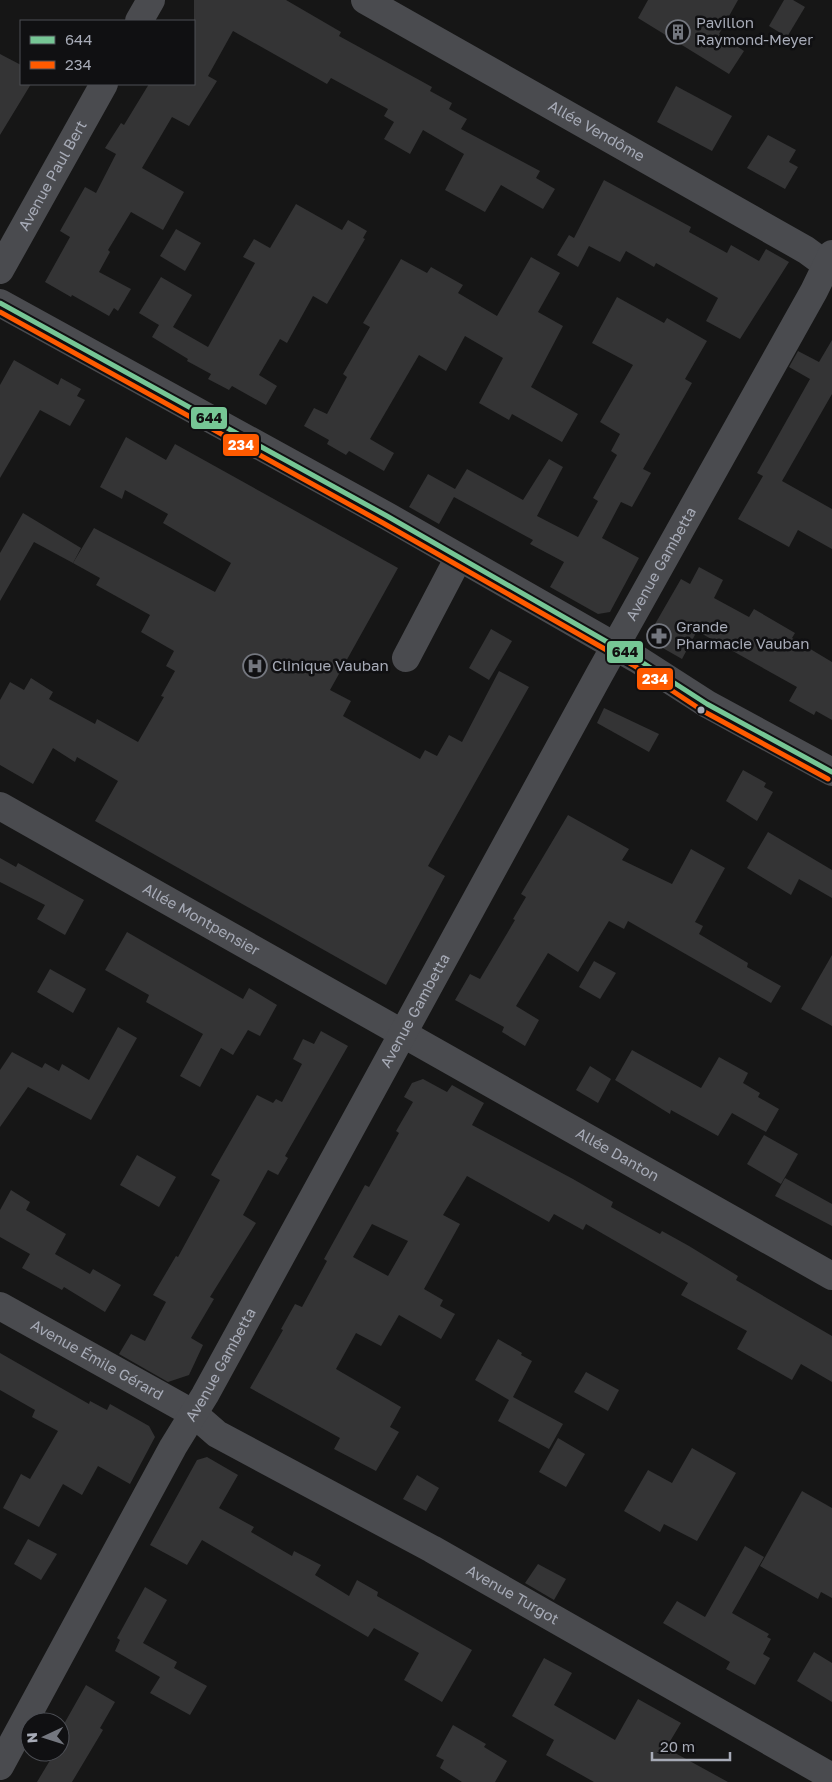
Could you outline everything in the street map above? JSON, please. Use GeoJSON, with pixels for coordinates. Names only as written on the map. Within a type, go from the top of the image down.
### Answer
{"type":"FeatureCollection","features":[{"type":"Feature","properties":{"kind":"street"},"geometry":{"type":"LineString","coordinates":[[140,20],[151,0]]}},
{"type":"Feature","properties":{"kind":"street","name":"Allée Vendôme"},"geometry":{"type":"LineString","coordinates":[[365,0],[830,262]]}},
{"type":"Feature","properties":{"kind":"street","name":"Avenue Paul Bert"},"geometry":{"type":"LineString","coordinates":[[0,270],[103,85]]}},
{"type":"Feature","properties":{"kind":"street","name":"Avenue Gambetta"},"geometry":{"type":"LineString","coordinates":[[0,1766],[173,1447],[194,1414],[615,646],[830,262]]}},
{"type":"Feature","properties":{"kind":"street"},"geometry":{"type":"LineString","coordinates":[[0,303],[387,516],[458,559],[615,646],[708,704],[832,772]]}},
{"type":"Feature","properties":{"kind":"street"},"geometry":{"type":"LineString","coordinates":[[406,658],[458,559]]}},
{"type":"Feature","properties":{"kind":"street","name":"Allée Montpensier"},"geometry":{"type":"LineString","coordinates":[[0,806],[402,1033]]}},
{"type":"Feature","properties":{"kind":"street","name":"Allée Danton"},"geometry":{"type":"LineString","coordinates":[[402,1033],[832,1276]]}},
{"type":"Feature","properties":{"kind":"street","name":"Avenue Émile Gérard"},"geometry":{"type":"LineString","coordinates":[[0,1306],[194,1414]]}},
{"type":"Feature","properties":{"kind":"street","name":"Avenue Turgot"},"geometry":{"type":"LineString","coordinates":[[194,1414],[217,1434],[432,1549],[832,1778]]}},
{"type":"Feature","properties":{"kind":"building"},"geometry":{"type":"Polygon","coordinates":[[[194,0],[286,0],[341,32],[339,36],[432,87],[430,91],[452,103],[449,109],[467,119],[461,129],[540,171],[536,178],[555,189],[543,209],[501,185],[485,212],[445,190],[464,154],[423,130],[410,154],[384,139],[394,122],[384,116],[388,109],[331,78],[327,84],[233,31],[208,76],[217,81],[189,126],[172,117],[142,168],[184,192],[163,230],[131,212],[108,250],[110,252],[99,272],[131,289],[118,311],[114,308],[109,316],[45,282],[70,237],[60,231],[85,187],[96,193],[116,154],[105,148],[121,123],[124,125],[148,85],[195,85],[194,0]]]}},
{"type":"Feature","properties":{"kind":"building"},"geometry":{"type":"Polygon","coordinates":[[[648,0],[738,0],[719,34],[744,51],[729,74],[638,18],[648,0]]]}},
{"type":"Feature","properties":{"kind":"building"},"geometry":{"type":"Polygon","coordinates":[[[784,0],[793,0],[805,7],[787,37],[769,26],[784,0]]]}},
{"type":"Feature","properties":{"kind":"building"},"geometry":{"type":"Polygon","coordinates":[[[0,54],[20,64],[20,85],[30,85],[0,135],[0,54]]]}},
{"type":"Feature","properties":{"kind":"building"},"geometry":{"type":"Polygon","coordinates":[[[676,86],[732,116],[712,151],[657,122],[676,86]]]}},
{"type":"Feature","properties":{"kind":"building"},"geometry":{"type":"Polygon","coordinates":[[[768,135],[796,150],[789,162],[798,167],[785,189],[747,168],[768,135]]]}},
{"type":"Feature","properties":{"kind":"building"},"geometry":{"type":"Polygon","coordinates":[[[604,180],[691,227],[689,232],[727,253],[731,245],[759,261],[766,249],[789,262],[740,339],[706,321],[718,298],[656,263],[654,267],[626,251],[620,262],[589,246],[578,267],[557,255],[569,235],[574,238],[604,180]]]}},
{"type":"Feature","properties":{"kind":"building"},"geometry":{"type":"Polygon","coordinates":[[[296,204],[342,230],[348,220],[367,231],[363,238],[365,239],[327,304],[313,296],[287,343],[280,339],[259,375],[277,386],[266,405],[232,386],[229,390],[208,379],[211,374],[187,361],[188,359],[152,337],[159,325],[139,313],[161,277],[192,295],[173,327],[208,347],[255,263],[243,257],[254,239],[270,248],[296,204]]]}},
{"type":"Feature","properties":{"kind":"building"},"geometry":{"type":"Polygon","coordinates":[[[176,229],[201,243],[185,271],[160,256],[176,229]]]}},
{"type":"Feature","properties":{"kind":"building"},"geometry":{"type":"Polygon","coordinates":[[[531,257],[560,273],[538,312],[563,326],[531,387],[578,414],[562,442],[512,414],[509,420],[479,403],[503,358],[465,336],[446,371],[419,355],[370,439],[394,453],[384,471],[349,451],[346,455],[327,444],[329,440],[304,426],[314,408],[327,414],[347,377],[343,374],[370,327],[363,323],[401,259],[427,273],[431,267],[463,285],[458,293],[497,316],[531,257]]]}},
{"type":"Feature","properties":{"kind":"building"},"geometry":{"type":"Polygon","coordinates":[[[617,297],[664,323],[667,318],[707,341],[685,379],[692,383],[643,469],[651,473],[632,507],[621,502],[602,538],[639,558],[610,612],[598,614],[550,587],[564,562],[530,544],[533,540],[454,497],[439,524],[409,507],[428,474],[455,489],[467,469],[523,500],[549,459],[563,467],[537,516],[578,537],[598,501],[593,498],[617,455],[611,451],[620,434],[600,422],[633,365],[592,343],[617,297]]]}},
{"type":"Feature","properties":{"kind":"building"},"geometry":{"type":"Polygon","coordinates":[[[832,340],[832,394],[782,481],[832,509],[832,549],[798,530],[789,547],[738,519],[763,476],[757,473],[810,379],[789,367],[798,351],[819,362],[832,340]]]}},
{"type":"Feature","properties":{"kind":"building"},"geometry":{"type":"Polygon","coordinates":[[[14,360],[58,385],[61,378],[81,389],[77,396],[85,400],[70,426],[40,410],[0,478],[0,385],[14,360]]]}},
{"type":"Feature","properties":{"kind":"building","name":"Clinique Vauban"},"geometry":{"type":"Polygon","coordinates":[[[126,437],[166,460],[175,444],[398,568],[330,690],[351,701],[343,716],[420,759],[425,750],[437,756],[449,735],[462,742],[499,671],[529,687],[428,866],[445,876],[386,985],[95,821],[118,781],[77,757],[75,762],[53,748],[33,784],[0,765],[0,700],[10,682],[24,690],[31,678],[53,692],[49,699],[95,724],[97,719],[138,742],[164,697],[161,696],[175,671],[166,666],[174,651],[141,632],[150,615],[96,585],[100,578],[73,563],[94,528],[215,592],[231,563],[163,523],[168,514],[125,490],[122,499],[100,487],[126,437]]]}},
{"type":"Feature","properties":{"kind":"building"},"geometry":{"type":"Polygon","coordinates":[[[23,513],[81,548],[73,563],[34,542],[0,601],[0,553],[23,513]]]}},
{"type":"Feature","properties":{"kind":"building"},"geometry":{"type":"Polygon","coordinates":[[[699,567],[723,580],[714,598],[749,617],[754,609],[795,633],[792,638],[832,662],[832,720],[816,711],[814,715],[789,701],[797,687],[697,631],[682,659],[654,643],[651,631],[681,579],[690,584],[699,567]]]}},
{"type":"Feature","properties":{"kind":"building"},"geometry":{"type":"Polygon","coordinates":[[[491,629],[512,641],[489,680],[469,668],[491,629]]]}},
{"type":"Feature","properties":{"kind":"building"},"geometry":{"type":"Polygon","coordinates":[[[604,708],[659,734],[649,752],[597,723],[604,708]]]}},
{"type":"Feature","properties":{"kind":"building"},"geometry":{"type":"Polygon","coordinates":[[[743,770],[766,783],[764,787],[773,792],[757,821],[726,801],[743,770]]]}},
{"type":"Feature","properties":{"kind":"building"},"geometry":{"type":"Polygon","coordinates":[[[568,815],[629,849],[622,860],[672,884],[691,849],[725,868],[695,922],[703,926],[699,934],[748,963],[747,967],[781,986],[771,1003],[628,921],[624,929],[609,921],[578,972],[548,953],[516,1006],[539,1020],[525,1046],[502,1032],[504,1027],[455,1000],[470,974],[480,979],[515,920],[513,919],[526,897],[521,894],[568,815]]]}},
{"type":"Feature","properties":{"kind":"building"},"geometry":{"type":"Polygon","coordinates":[[[768,832],[832,870],[832,898],[799,879],[791,895],[747,868],[768,832]]]}},
{"type":"Feature","properties":{"kind":"building"},"geometry":{"type":"Polygon","coordinates":[[[0,858],[16,867],[18,863],[84,900],[65,935],[37,919],[45,905],[0,882],[0,858]]]}},
{"type":"Feature","properties":{"kind":"building"},"geometry":{"type":"Polygon","coordinates":[[[127,932],[243,999],[249,988],[277,1005],[260,1036],[248,1030],[233,1055],[221,1048],[200,1087],[180,1076],[203,1034],[146,1002],[149,995],[105,970],[127,932]]]}},
{"type":"Feature","properties":{"kind":"building"},"geometry":{"type":"Polygon","coordinates":[[[832,955],[832,1026],[801,1009],[832,955]]]}},
{"type":"Feature","properties":{"kind":"building"},"geometry":{"type":"Polygon","coordinates":[[[594,961],[616,973],[600,999],[579,987],[594,961]]]}},
{"type":"Feature","properties":{"kind":"building"},"geometry":{"type":"Polygon","coordinates":[[[50,969],[86,989],[73,1013],[37,992],[50,969]]]}},
{"type":"Feature","properties":{"kind":"building"},"geometry":{"type":"Polygon","coordinates":[[[118,1027],[137,1038],[91,1120],[28,1087],[0,1127],[0,1070],[12,1052],[42,1068],[45,1063],[59,1071],[62,1064],[89,1080],[118,1027]]]}},
{"type":"Feature","properties":{"kind":"building"},"geometry":{"type":"Polygon","coordinates":[[[321,1031],[348,1046],[285,1156],[288,1158],[278,1175],[268,1170],[243,1215],[256,1223],[210,1297],[214,1299],[191,1338],[203,1345],[189,1375],[168,1382],[119,1354],[131,1334],[145,1341],[166,1302],[153,1295],[176,1256],[178,1257],[220,1180],[211,1175],[257,1095],[273,1103],[276,1099],[282,1102],[302,1064],[293,1059],[303,1039],[314,1044],[321,1031]]]}},
{"type":"Feature","properties":{"kind":"building"},"geometry":{"type":"Polygon","coordinates":[[[632,1050],[701,1088],[719,1057],[748,1073],[743,1083],[760,1093],[758,1097],[779,1109],[766,1132],[732,1113],[718,1136],[671,1110],[670,1114],[615,1080],[632,1050]]]}},
{"type":"Feature","properties":{"kind":"building"},"geometry":{"type":"Polygon","coordinates":[[[590,1066],[611,1079],[598,1103],[576,1090],[590,1066]]]}},
{"type":"Feature","properties":{"kind":"building"},"geometry":{"type":"Polygon","coordinates":[[[423,1079],[447,1092],[452,1085],[484,1103],[472,1125],[613,1202],[611,1207],[660,1234],[662,1231],[689,1246],[738,1276],[736,1280],[832,1336],[832,1382],[801,1364],[792,1380],[737,1349],[747,1331],[681,1295],[688,1283],[586,1224],[583,1230],[554,1214],[549,1222],[467,1176],[443,1215],[460,1224],[424,1289],[443,1300],[440,1306],[455,1314],[441,1339],[399,1315],[381,1346],[356,1333],[336,1369],[401,1407],[390,1427],[399,1432],[376,1471],[334,1449],[340,1438],[250,1388],[283,1330],[281,1329],[295,1304],[302,1307],[327,1261],[324,1259],[365,1185],[369,1187],[399,1133],[396,1131],[413,1102],[404,1097],[412,1083],[423,1079]],[[372,1224],[353,1257],[388,1276],[408,1241],[372,1224]]]}},
{"type":"Feature","properties":{"kind":"building"},"geometry":{"type":"Polygon","coordinates":[[[764,1135],[798,1154],[781,1184],[747,1164],[764,1135]]]}},
{"type":"Feature","properties":{"kind":"building"},"geometry":{"type":"Polygon","coordinates":[[[137,1155],[176,1177],[159,1207],[120,1185],[137,1155]]]}},
{"type":"Feature","properties":{"kind":"building"},"geometry":{"type":"Polygon","coordinates":[[[785,1178],[832,1204],[832,1226],[775,1196],[785,1178]]]}},
{"type":"Feature","properties":{"kind":"building"},"geometry":{"type":"Polygon","coordinates":[[[11,1190],[30,1202],[26,1210],[66,1234],[55,1254],[90,1274],[93,1269],[121,1285],[105,1312],[64,1287],[62,1290],[22,1268],[30,1254],[0,1237],[0,1210],[11,1190]]]}},
{"type":"Feature","properties":{"kind":"building"},"geometry":{"type":"Polygon","coordinates":[[[498,1339],[532,1361],[513,1397],[563,1424],[549,1449],[498,1421],[509,1400],[475,1380],[498,1339]]]}},
{"type":"Feature","properties":{"kind":"building"},"geometry":{"type":"Polygon","coordinates":[[[0,1353],[89,1404],[90,1401],[107,1410],[110,1404],[149,1426],[155,1437],[130,1484],[98,1466],[82,1495],[63,1484],[39,1527],[3,1508],[21,1474],[30,1479],[58,1431],[32,1417],[35,1410],[0,1390],[0,1353]]]}},
{"type":"Feature","properties":{"kind":"building"},"geometry":{"type":"Polygon","coordinates":[[[586,1372],[619,1390],[608,1411],[574,1392],[586,1372]]]}},
{"type":"Feature","properties":{"kind":"building"},"geometry":{"type":"Polygon","coordinates":[[[558,1438],[585,1454],[566,1487],[539,1472],[558,1438]]]}},
{"type":"Feature","properties":{"kind":"building"},"geometry":{"type":"Polygon","coordinates":[[[692,1448],[736,1473],[697,1541],[664,1524],[660,1532],[624,1511],[648,1470],[672,1483],[692,1448]]]}},
{"type":"Feature","properties":{"kind":"building"},"geometry":{"type":"Polygon","coordinates":[[[207,1457],[238,1475],[219,1508],[254,1527],[251,1532],[292,1556],[294,1551],[321,1565],[315,1575],[349,1596],[357,1580],[378,1592],[377,1596],[472,1650],[442,1702],[404,1680],[419,1653],[374,1628],[368,1637],[202,1540],[187,1565],[150,1545],[197,1460],[207,1457]]]}},
{"type":"Feature","properties":{"kind":"building"},"geometry":{"type":"Polygon","coordinates":[[[417,1475],[439,1488],[426,1511],[403,1499],[417,1475]]]}},
{"type":"Feature","properties":{"kind":"building"},"geometry":{"type":"Polygon","coordinates":[[[802,1491],[832,1508],[832,1598],[821,1592],[818,1599],[760,1566],[802,1491]]]}},
{"type":"Feature","properties":{"kind":"building"},"geometry":{"type":"Polygon","coordinates":[[[28,1539],[57,1554],[41,1580],[14,1564],[28,1539]]]}},
{"type":"Feature","properties":{"kind":"building"},"geometry":{"type":"Polygon","coordinates":[[[745,1546],[764,1557],[732,1613],[769,1634],[767,1637],[771,1639],[763,1654],[770,1658],[755,1685],[726,1669],[730,1662],[663,1623],[677,1601],[705,1617],[745,1546]]]}},
{"type":"Feature","properties":{"kind":"building"},"geometry":{"type":"Polygon","coordinates":[[[538,1564],[566,1579],[554,1600],[525,1583],[538,1564]]]}},
{"type":"Feature","properties":{"kind":"building"},"geometry":{"type":"Polygon","coordinates":[[[145,1587],[167,1600],[143,1643],[177,1662],[174,1668],[207,1686],[190,1715],[150,1693],[160,1677],[115,1651],[120,1640],[117,1638],[145,1587]]]}},
{"type":"Feature","properties":{"kind":"building"},"geometry":{"type":"Polygon","coordinates":[[[814,1652],[832,1663],[832,1702],[797,1681],[814,1652]]]}},
{"type":"Feature","properties":{"kind":"building"},"geometry":{"type":"Polygon","coordinates":[[[544,1658],[572,1673],[554,1705],[615,1740],[638,1699],[681,1723],[666,1748],[728,1782],[594,1782],[546,1755],[554,1740],[512,1716],[544,1658]]]}},
{"type":"Feature","properties":{"kind":"building"},"geometry":{"type":"Polygon","coordinates":[[[86,1685],[115,1702],[100,1728],[103,1730],[72,1782],[37,1782],[49,1762],[70,1762],[70,1713],[86,1685]]]}},
{"type":"Feature","properties":{"kind":"building"},"geometry":{"type":"Polygon","coordinates":[[[453,1725],[486,1744],[484,1747],[507,1761],[495,1782],[462,1782],[440,1768],[444,1760],[436,1756],[453,1725]]]}},
{"type":"Feature","properties":{"kind":"transit line","name":"644"},"geometry":{"type":"LineString","coordinates":[[0,303],[387,516],[637,659],[707,704],[832,772]]}},
{"type":"Feature","properties":{"kind":"transit line","name":"234"},"geometry":{"type":"LineString","coordinates":[[0,312],[383,523],[633,665],[703,711],[828,779]]}},
{"type":"Feature","properties":{"kind":"place","name":"Pavillon Raymond-Meyer"},"geometry":{"type":"Point","coordinates":[678,32]}},
{"type":"Feature","properties":{"kind":"place","name":"Grande Pharmacie Vauban"},"geometry":{"type":"Point","coordinates":[659,636]}},
{"type":"Feature","properties":{"kind":"place","name":"Clinique Vauban"},"geometry":{"type":"Point","coordinates":[255,666]}}]}
